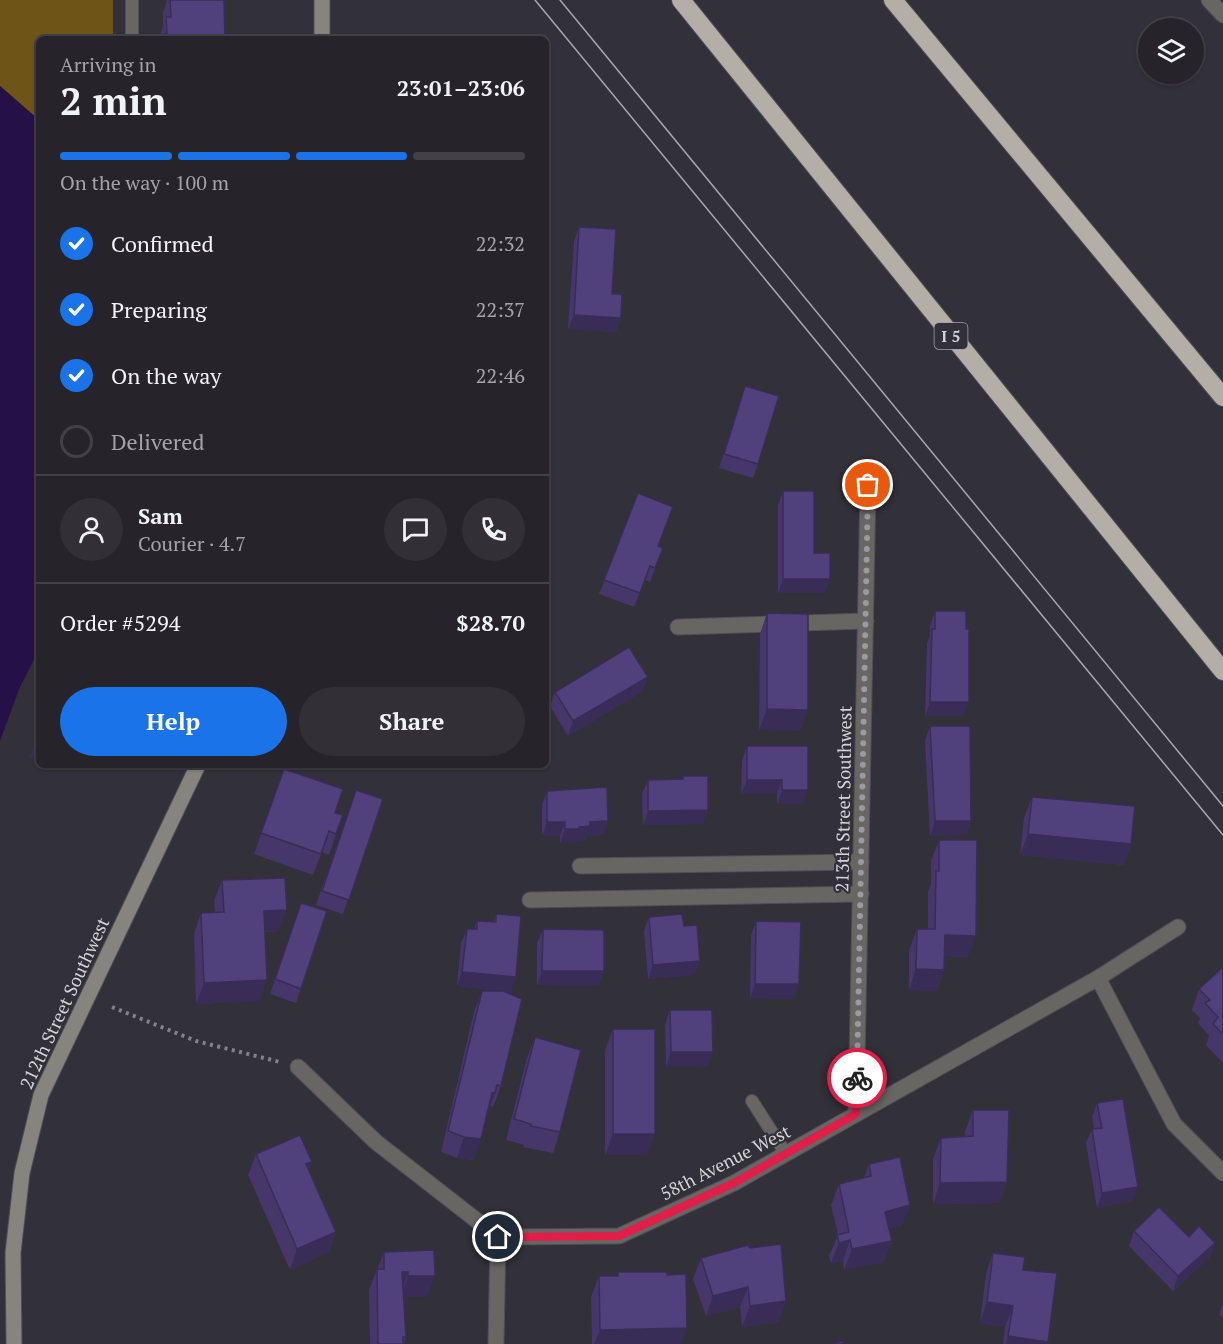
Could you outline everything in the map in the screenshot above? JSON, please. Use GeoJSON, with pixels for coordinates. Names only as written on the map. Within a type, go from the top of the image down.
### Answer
{"type":"FeatureCollection","features":[{"type":"Feature","properties":{"kind":"highway","name":"I 5"},"geometry":{"type":"LineString","coordinates":[[681,0],[1223,670]]}},
{"type":"Feature","properties":{"kind":"highway"},"geometry":{"type":"LineString","coordinates":[[893,0],[1223,397]]}},
{"type":"Feature","properties":{"kind":"main road"},"geometry":{"type":"LineString","coordinates":[[322,0],[322,36]]}},
{"type":"Feature","properties":{"kind":"main road","name":"212th Street Southwest"},"geometry":{"type":"LineString","coordinates":[[15,1344],[7,1252],[22,1173],[41,1095],[197,768]]}},
{"type":"Feature","properties":{"kind":"street"},"geometry":{"type":"LineString","coordinates":[[1209,0],[1223,15]]}},
{"type":"Feature","properties":{"kind":"street","name":"213th Street Southwest"},"geometry":{"type":"LineString","coordinates":[[856,1114],[868,485]]}},
{"type":"Feature","properties":{"kind":"street"},"geometry":{"type":"LineString","coordinates":[[678,627],[866,621]]}},
{"type":"Feature","properties":{"kind":"street"},"geometry":{"type":"LineString","coordinates":[[580,866],[861,862]]}},
{"type":"Feature","properties":{"kind":"street"},"geometry":{"type":"LineString","coordinates":[[530,900],[861,894]]}},
{"type":"Feature","properties":{"kind":"street","name":"58th Avenue West"},"geometry":{"type":"LineString","coordinates":[[498,1237],[619,1236],[734,1183],[1098,978],[1178,927]]}},
{"type":"Feature","properties":{"kind":"street"},"geometry":{"type":"LineString","coordinates":[[1098,978],[1174,1124],[1223,1173]]}},
{"type":"Feature","properties":{"kind":"street"},"geometry":{"type":"LineString","coordinates":[[298,1067],[376,1142],[498,1237],[495,1344]]}},
{"type":"Feature","properties":{"kind":"lane"},"geometry":{"type":"LineString","coordinates":[[132,0],[132,36]]}},
{"type":"Feature","properties":{"kind":"lane"},"geometry":{"type":"LineString","coordinates":[[752,1101],[786,1154]]}},
{"type":"Feature","properties":{"kind":"path"},"geometry":{"type":"LineString","coordinates":[[112,1007],[196,1041],[298,1067]]}},
{"type":"Feature","properties":{"kind":"shaded area"},"geometry":{"type":"Polygon","coordinates":[[[0,0],[113,0],[113,36],[36,36],[36,117],[0,86],[0,0]]]}},
{"type":"Feature","properties":{"kind":"shaded area"},"geometry":{"type":"Polygon","coordinates":[[[0,86],[36,117],[36,656],[20,687],[0,741],[0,86]]]}},
{"type":"Feature","properties":{"kind":"building"},"geometry":{"type":"Polygon","coordinates":[[[170,0],[224,0],[225,36],[164,36],[167,33],[166,17],[171,17],[170,0]]]}},
{"type":"Feature","properties":{"kind":"building"},"geometry":{"type":"Polygon","coordinates":[[[579,227],[616,229],[612,294],[622,294],[621,318],[574,315],[579,227]]]}},
{"type":"Feature","properties":{"kind":"building"},"geometry":{"type":"Polygon","coordinates":[[[745,386],[779,396],[758,464],[724,454],[745,386]]]}},
{"type":"Feature","properties":{"kind":"building"},"geometry":{"type":"Polygon","coordinates":[[[783,491],[814,491],[814,553],[830,553],[830,579],[783,579],[783,491]]]}},
{"type":"Feature","properties":{"kind":"building"},"geometry":{"type":"Polygon","coordinates":[[[638,493],[673,507],[658,546],[663,548],[655,568],[650,566],[640,593],[604,580],[638,493]]]}},
{"type":"Feature","properties":{"kind":"building"},"geometry":{"type":"Polygon","coordinates":[[[935,611],[966,611],[966,629],[969,629],[969,702],[930,702],[932,629],[935,629],[935,611]]]}},
{"type":"Feature","properties":{"kind":"building"},"geometry":{"type":"Polygon","coordinates":[[[767,613],[808,614],[808,710],[767,709],[767,613]]]}},
{"type":"Feature","properties":{"kind":"building"},"geometry":{"type":"Polygon","coordinates":[[[629,647],[648,677],[573,721],[555,692],[629,647]]]}},
{"type":"Feature","properties":{"kind":"building"},"geometry":{"type":"Polygon","coordinates":[[[930,726],[970,726],[971,821],[935,821],[930,726]]]}},
{"type":"Feature","properties":{"kind":"building"},"geometry":{"type":"Polygon","coordinates":[[[747,746],[808,746],[808,790],[782,790],[782,780],[747,780],[747,746]]]}},
{"type":"Feature","properties":{"kind":"building"},"geometry":{"type":"Polygon","coordinates":[[[284,769],[343,789],[335,813],[343,815],[336,834],[329,831],[321,854],[261,833],[284,769]]]}},
{"type":"Feature","properties":{"kind":"building"},"geometry":{"type":"Polygon","coordinates":[[[683,776],[708,776],[708,810],[648,811],[648,780],[683,779],[683,776]]]}},
{"type":"Feature","properties":{"kind":"building"},"geometry":{"type":"Polygon","coordinates":[[[607,787],[608,821],[590,822],[590,826],[579,827],[579,829],[565,829],[565,822],[547,822],[547,791],[607,787]]]}},
{"type":"Feature","properties":{"kind":"building"},"geometry":{"type":"Polygon","coordinates":[[[356,790],[383,799],[349,900],[322,891],[356,790]]]}},
{"type":"Feature","properties":{"kind":"building"},"geometry":{"type":"Polygon","coordinates":[[[1032,797],[1135,806],[1131,844],[1028,834],[1032,797]]]}},
{"type":"Feature","properties":{"kind":"building"},"geometry":{"type":"Polygon","coordinates":[[[939,840],[977,840],[976,936],[945,935],[944,970],[916,969],[917,929],[935,929],[939,840]]]}},
{"type":"Feature","properties":{"kind":"building"},"geometry":{"type":"Polygon","coordinates":[[[285,878],[287,910],[264,911],[267,980],[204,983],[201,913],[224,912],[222,880],[285,878]]]}},
{"type":"Feature","properties":{"kind":"building"},"geometry":{"type":"Polygon","coordinates":[[[301,903],[327,911],[301,989],[275,979],[301,903]]]}},
{"type":"Feature","properties":{"kind":"building"},"geometry":{"type":"Polygon","coordinates":[[[496,914],[521,916],[516,977],[462,972],[467,929],[477,929],[477,921],[496,922],[496,914]]]}},
{"type":"Feature","properties":{"kind":"building"},"geometry":{"type":"Polygon","coordinates":[[[682,914],[684,926],[697,925],[700,961],[653,965],[649,917],[682,914]]]}},
{"type":"Feature","properties":{"kind":"building"},"geometry":{"type":"Polygon","coordinates":[[[756,921],[801,922],[799,984],[755,984],[756,921]]]}},
{"type":"Feature","properties":{"kind":"building"},"geometry":{"type":"Polygon","coordinates":[[[543,929],[604,930],[604,971],[542,971],[543,929]]]}},
{"type":"Feature","properties":{"kind":"building"},"geometry":{"type":"Polygon","coordinates":[[[1223,967],[1223,1034],[1213,1024],[1218,1017],[1205,1003],[1210,1000],[1199,989],[1223,967]]]}},
{"type":"Feature","properties":{"kind":"building"},"geometry":{"type":"Polygon","coordinates":[[[482,991],[503,991],[522,999],[501,1086],[497,1085],[495,1093],[492,1093],[481,1139],[464,1137],[448,1131],[482,991]]]}},
{"type":"Feature","properties":{"kind":"building"},"geometry":{"type":"Polygon","coordinates":[[[670,1010],[712,1010],[713,1052],[671,1052],[670,1010]]]}},
{"type":"Feature","properties":{"kind":"building"},"geometry":{"type":"Polygon","coordinates":[[[613,1029],[655,1029],[655,1134],[613,1134],[613,1029]]]}},
{"type":"Feature","properties":{"kind":"building"},"geometry":{"type":"Polygon","coordinates":[[[535,1037],[581,1050],[560,1132],[531,1126],[531,1124],[514,1119],[535,1037]]]}},
{"type":"Feature","properties":{"kind":"building"},"geometry":{"type":"Polygon","coordinates":[[[1123,1099],[1138,1187],[1102,1193],[1092,1129],[1102,1128],[1097,1103],[1123,1099]]]}},
{"type":"Feature","properties":{"kind":"building"},"geometry":{"type":"Polygon","coordinates":[[[973,1110],[1009,1110],[1007,1182],[940,1183],[941,1138],[973,1136],[973,1110]]]}},
{"type":"Feature","properties":{"kind":"building"},"geometry":{"type":"Polygon","coordinates":[[[300,1135],[312,1162],[306,1164],[336,1232],[297,1249],[256,1154],[300,1135]]]}},
{"type":"Feature","properties":{"kind":"building"},"geometry":{"type":"Polygon","coordinates":[[[900,1157],[910,1205],[885,1212],[892,1241],[852,1249],[850,1240],[839,1243],[837,1235],[849,1232],[839,1184],[871,1176],[869,1164],[900,1157]]]}},
{"type":"Feature","properties":{"kind":"building"},"geometry":{"type":"Polygon","coordinates":[[[1159,1207],[1189,1237],[1199,1226],[1215,1243],[1178,1276],[1134,1231],[1159,1207]]]}},
{"type":"Feature","properties":{"kind":"building"},"geometry":{"type":"Polygon","coordinates":[[[781,1244],[786,1301],[750,1306],[748,1287],[713,1296],[701,1258],[748,1245],[750,1248],[781,1244]]]}},
{"type":"Feature","properties":{"kind":"building"},"geometry":{"type":"Polygon","coordinates":[[[434,1250],[435,1276],[408,1276],[408,1272],[402,1272],[406,1337],[403,1337],[403,1344],[378,1344],[377,1269],[384,1269],[384,1252],[434,1250]]]}},
{"type":"Feature","properties":{"kind":"building"},"geometry":{"type":"Polygon","coordinates":[[[993,1253],[1025,1257],[1023,1270],[1057,1273],[1048,1342],[1008,1336],[1013,1306],[987,1302],[993,1253]]]}},
{"type":"Feature","properties":{"kind":"building"},"geometry":{"type":"Polygon","coordinates":[[[618,1272],[686,1274],[687,1328],[600,1330],[599,1276],[618,1276],[618,1272]]]}},
{"type":"Feature","properties":{"kind":"tram line"},"geometry":{"type":"LineString","coordinates":[[535,0],[1223,835]]}},
{"type":"Feature","properties":{"kind":"tram line"},"geometry":{"type":"LineString","coordinates":[[560,0],[1223,806]]}},
{"type":"Feature","properties":{"kind":"way so far"},"geometry":{"type":"LineString","coordinates":[[857,1078],[868,485]]}},
{"type":"Feature","properties":{"kind":"route"},"geometry":{"type":"LineString","coordinates":[[498,1237],[619,1236],[734,1183],[856,1114],[857,1078]]}}]}
